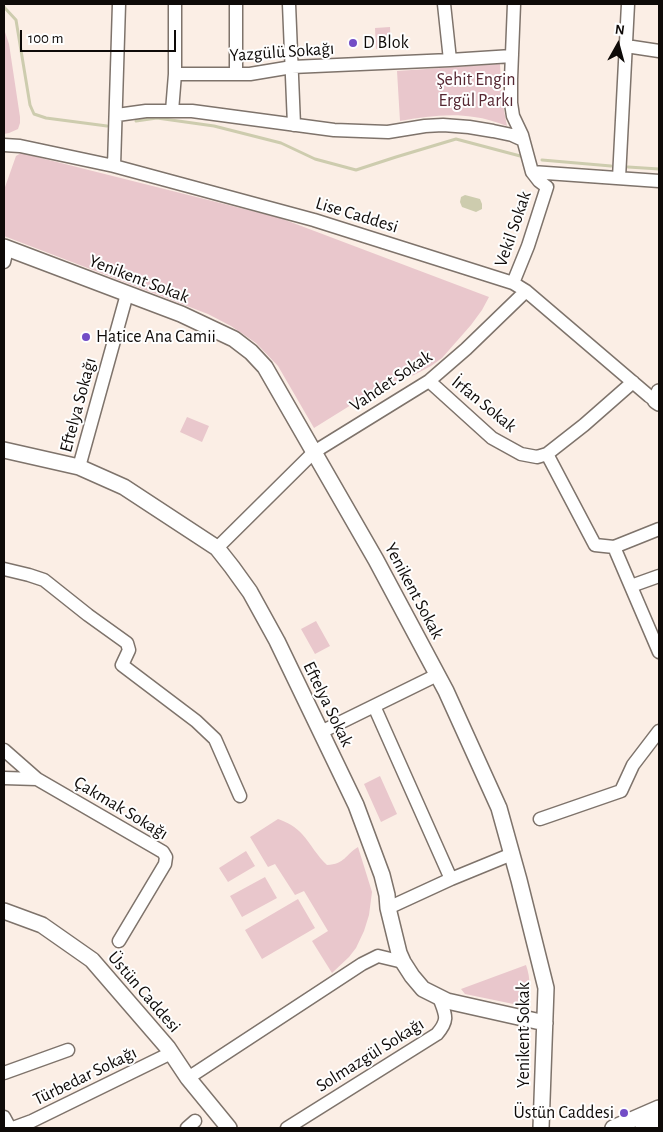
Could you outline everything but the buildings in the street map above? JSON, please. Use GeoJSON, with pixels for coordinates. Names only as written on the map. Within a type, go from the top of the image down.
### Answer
{"type":"FeatureCollection","features":[{"type":"Feature","properties":{"kind":"street"},"geometry":{"type":"LineString","coordinates":[[114,166],[119,4]]}},
{"type":"Feature","properties":{"kind":"street"},"geometry":{"type":"LineString","coordinates":[[172,111],[175,74],[175,4]]}},
{"type":"Feature","properties":{"kind":"street"},"geometry":{"type":"LineString","coordinates":[[236,4],[236,74]]}},
{"type":"Feature","properties":{"kind":"street"},"geometry":{"type":"LineString","coordinates":[[289,4],[294,124]]}},
{"type":"Feature","properties":{"kind":"street"},"geometry":{"type":"LineString","coordinates":[[444,4],[450,60]]}},
{"type":"Feature","properties":{"kind":"street"},"geometry":{"type":"LineString","coordinates":[[514,4],[511,103],[513,116],[523,140],[532,172],[659,181]]}},
{"type":"Feature","properties":{"kind":"street"},"geometry":{"type":"LineString","coordinates":[[619,178],[628,4]]}},
{"type":"Feature","properties":{"kind":"street"},"geometry":{"type":"LineString","coordinates":[[626,46],[659,51]]}},
{"type":"Feature","properties":{"kind":"street","name":"Yazgülü Sokağı"},"geometry":{"type":"LineString","coordinates":[[175,74],[250,74],[292,67],[512,56]]}},
{"type":"Feature","properties":{"kind":"street"},"geometry":{"type":"LineString","coordinates":[[116,115],[146,110],[192,111],[334,130],[388,132],[443,125],[469,127],[512,135],[523,140]]}},
{"type":"Feature","properties":{"kind":"street","name":"Lise Caddesi"},"geometry":{"type":"LineString","coordinates":[[4,145],[20,146],[114,166],[314,220],[513,283],[526,291],[633,382],[658,399]]}},
{"type":"Feature","properties":{"kind":"street","name":"Vekil Sokak"},"geometry":{"type":"LineString","coordinates":[[513,283],[528,246],[547,187],[532,172]]}},
{"type":"Feature","properties":{"kind":"street","name":"Yenikent Sokak"},"geometry":{"type":"LineString","coordinates":[[5,253],[181,314],[234,339],[252,352],[265,366],[376,560],[437,675],[499,808],[520,880],[546,988],[541,1128]]}},
{"type":"Feature","properties":{"kind":"street","name":"Vahdet Sokak"},"geometry":{"type":"LineString","coordinates":[[314,452],[429,381],[466,349],[526,291]]}},
{"type":"Feature","properties":{"kind":"street","name":"Eftelya Sokağı"},"geometry":{"type":"LineString","coordinates":[[79,468],[127,294]]}},
{"type":"Feature","properties":{"kind":"street","name":"İrfan Sokak"},"geometry":{"type":"LineString","coordinates":[[429,381],[492,438],[530,456],[537,457],[547,454]]}},
{"type":"Feature","properties":{"kind":"street"},"geometry":{"type":"LineString","coordinates":[[633,382],[584,425],[547,454],[596,545],[614,547],[659,529]]}},
{"type":"Feature","properties":{"kind":"street","name":"Eftelya Sokak"},"geometry":{"type":"LineString","coordinates":[[4,450],[79,468],[124,487],[217,548],[250,592],[277,641],[356,805],[382,874],[399,953],[412,976],[423,989],[447,1001],[545,1023]]}},
{"type":"Feature","properties":{"kind":"street"},"geometry":{"type":"LineString","coordinates":[[217,548],[314,452]]}},
{"type":"Feature","properties":{"kind":"street"},"geometry":{"type":"LineString","coordinates":[[614,547],[659,652]]}},
{"type":"Feature","properties":{"kind":"street"},"geometry":{"type":"LineString","coordinates":[[4,569],[44,580],[127,643],[128,650],[122,665],[196,721],[215,739],[240,796]]}},
{"type":"Feature","properties":{"kind":"street"},"geometry":{"type":"LineString","coordinates":[[631,586],[659,576]]}},
{"type":"Feature","properties":{"kind":"street"},"geometry":{"type":"LineString","coordinates":[[321,732],[437,675]]}},
{"type":"Feature","properties":{"kind":"street"},"geometry":{"type":"LineString","coordinates":[[374,706],[451,879]]}},
{"type":"Feature","properties":{"kind":"street"},"geometry":{"type":"LineString","coordinates":[[540,819],[621,791],[633,765],[659,731]]}},
{"type":"Feature","properties":{"kind":"street","name":"Çakmak Sokağı"},"geometry":{"type":"LineString","coordinates":[[4,750],[37,780],[163,852],[166,858],[165,864],[119,941]]}},
{"type":"Feature","properties":{"kind":"street"},"geometry":{"type":"LineString","coordinates":[[4,778],[37,780]]}},
{"type":"Feature","properties":{"kind":"street"},"geometry":{"type":"LineString","coordinates":[[388,908],[512,854]]}},
{"type":"Feature","properties":{"kind":"street","name":"Üstün Caddesi"},"geometry":{"type":"LineString","coordinates":[[4,911],[42,925],[92,960],[171,1053],[188,1078],[229,1128]]}},
{"type":"Feature","properties":{"kind":"street"},"geometry":{"type":"LineString","coordinates":[[188,1078],[362,964],[378,956],[403,962]]}},
{"type":"Feature","properties":{"kind":"street","name":"Solmazgül Sokağı"},"geometry":{"type":"LineString","coordinates":[[287,1128],[437,1034],[443,1027],[446,1018],[439,997]]}},
{"type":"Feature","properties":{"kind":"street"},"geometry":{"type":"LineString","coordinates":[[4,1073],[68,1050]]}},
{"type":"Feature","properties":{"kind":"street","name":"Türbedar Sokağı"},"geometry":{"type":"LineString","coordinates":[[11,1128],[35,1125],[171,1053]]}},
{"type":"Feature","properties":{"kind":"street"},"geometry":{"type":"LineString","coordinates":[[612,1128],[659,1108]]}},
{"type":"Feature","properties":{"kind":"street"},"geometry":{"type":"LineString","coordinates":[[4,1117],[11,1128]]}},
{"type":"Feature","properties":{"kind":"street"},"geometry":{"type":"LineString","coordinates":[[643,1128],[659,1121]]}},
{"type":"Feature","properties":{"kind":"green space"},"geometry":{"type":"Polygon","coordinates":[[[390,27],[391,49],[376,49],[375,28],[390,27]]]}},
{"type":"Feature","properties":{"kind":"green space"},"geometry":{"type":"Polygon","coordinates":[[[4,29],[9,44],[20,123],[18,129],[4,134],[4,29]]]}},
{"type":"Feature","properties":{"kind":"green space","name":"Şehit Engin Ergül Parkı"},"geometry":{"type":"Polygon","coordinates":[[[500,64],[502,100],[507,126],[482,118],[455,115],[400,121],[397,71],[500,64]]]}},
{"type":"Feature","properties":{"kind":"green space"},"geometry":{"type":"Polygon","coordinates":[[[21,153],[280,218],[489,297],[471,325],[442,358],[414,375],[380,387],[314,428],[278,366],[256,343],[231,326],[208,314],[4,236],[4,190],[16,156],[21,153]]]}},
{"type":"Feature","properties":{"kind":"green space"},"geometry":{"type":"Polygon","coordinates":[[[187,417],[209,426],[202,442],[180,432],[187,417]]]}},
{"type":"Feature","properties":{"kind":"green space"},"geometry":{"type":"Polygon","coordinates":[[[316,621],[330,646],[315,654],[301,629],[316,621]]]}},
{"type":"Feature","properties":{"kind":"green space"},"geometry":{"type":"Polygon","coordinates":[[[380,776],[397,814],[381,822],[364,784],[380,776]]]}},
{"type":"Feature","properties":{"kind":"green space"},"geometry":{"type":"Polygon","coordinates":[[[278,819],[300,831],[327,865],[338,863],[358,847],[372,892],[369,915],[356,948],[332,973],[312,941],[328,931],[304,891],[295,895],[275,864],[268,867],[250,837],[278,819]]]}},
{"type":"Feature","properties":{"kind":"green space"},"geometry":{"type":"Polygon","coordinates":[[[246,851],[255,866],[228,882],[219,868],[246,851]]]}},
{"type":"Feature","properties":{"kind":"green space"},"geometry":{"type":"Polygon","coordinates":[[[265,877],[277,898],[242,917],[230,896],[265,877]]]}},
{"type":"Feature","properties":{"kind":"green space"},"geometry":{"type":"Polygon","coordinates":[[[298,899],[315,928],[262,959],[245,930],[298,899]]]}},
{"type":"Feature","properties":{"kind":"green space"},"geometry":{"type":"Polygon","coordinates":[[[526,965],[530,986],[528,1007],[465,994],[461,989],[526,965]]]}},
{"type":"Feature","properties":{"kind":"shaded area"},"geometry":{"type":"Polygon","coordinates":[[[465,195],[480,199],[482,209],[476,212],[462,207],[461,197],[465,195]]]}},
{"type":"Feature","properties":{"kind":"waterway"},"geometry":{"type":"LineString","coordinates":[[4,7],[16,20],[30,105],[34,114],[46,118],[107,126]]}},
{"type":"Feature","properties":{"kind":"waterway"},"geometry":{"type":"LineString","coordinates":[[136,121],[157,118],[214,126],[281,143],[315,159],[356,170],[456,139],[524,157]]}},
{"type":"Feature","properties":{"kind":"waterway"},"geometry":{"type":"LineString","coordinates":[[542,160],[611,166]]}},
{"type":"Feature","properties":{"kind":"waterway"},"geometry":{"type":"LineString","coordinates":[[628,167],[659,169]]}},
{"type":"Feature","properties":{"kind":"place","name":"D Blok"},"geometry":{"type":"Point","coordinates":[353,43]}},
{"type":"Feature","properties":{"kind":"place","name":"Hatice Ana Camii"},"geometry":{"type":"Point","coordinates":[86,337]}},
{"type":"Feature","properties":{"kind":"place","name":"Üstün Caddesi"},"geometry":{"type":"Point","coordinates":[624,1113]}}]}
